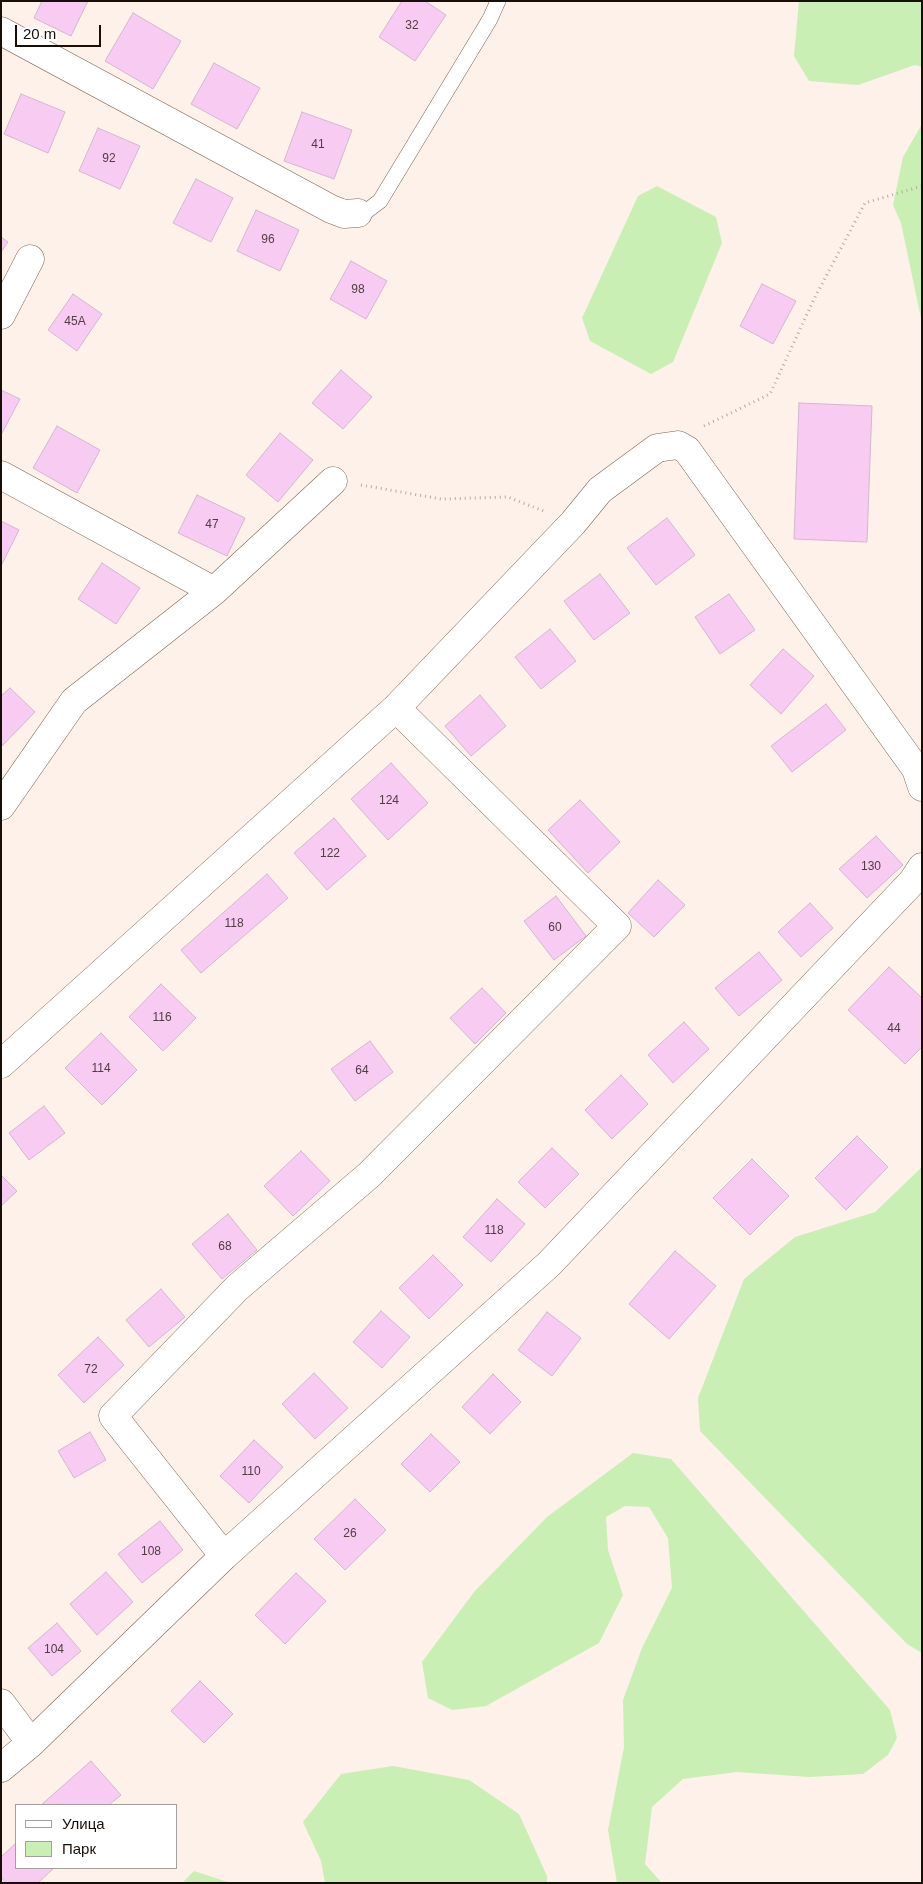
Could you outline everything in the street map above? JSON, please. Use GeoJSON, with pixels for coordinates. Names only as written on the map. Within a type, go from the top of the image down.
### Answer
{"type":"FeatureCollection","features":[{"type":"Feature","properties":{"kind":"street"},"geometry":{"type":"LineString","coordinates":[[1,31],[331,209],[344,214],[358,213]]}},
{"type":"Feature","properties":{"kind":"street"},"geometry":{"type":"LineString","coordinates":[[1,315],[30,259]]}},
{"type":"Feature","properties":{"kind":"street"},"geometry":{"type":"LineString","coordinates":[[1,1064],[396,708],[573,523],[600,490],[657,448],[678,445],[687,450],[916,769],[922,787]]}},
{"type":"Feature","properties":{"kind":"street"},"geometry":{"type":"LineString","coordinates":[[1,475],[214,591]]}},
{"type":"Feature","properties":{"kind":"street"},"geometry":{"type":"LineString","coordinates":[[1,806],[74,701],[214,591],[333,481]]}},
{"type":"Feature","properties":{"kind":"street"},"geometry":{"type":"LineString","coordinates":[[224,1556],[113,1416],[237,1288],[369,1175],[618,926],[396,708]]}},
{"type":"Feature","properties":{"kind":"street"},"geometry":{"type":"LineString","coordinates":[[1,1768],[30,1743],[224,1556],[549,1264],[912,882],[922,867]]}},
{"type":"Feature","properties":{"kind":"street"},"geometry":{"type":"LineString","coordinates":[[1,1703],[30,1743]]}},
{"type":"Feature","properties":{"kind":"lane"},"geometry":{"type":"LineString","coordinates":[[358,213],[368,210],[380,201],[490,19],[498,1]]}},
{"type":"Feature","properties":{"kind":"path"},"geometry":{"type":"LineString","coordinates":[[701,428],[770,394],[814,299],[865,203],[922,186]]}},
{"type":"Feature","properties":{"kind":"path"},"geometry":{"type":"LineString","coordinates":[[333,481],[441,499],[508,497],[573,523]]}},
{"type":"Feature","properties":{"kind":"green space"},"geometry":{"type":"Polygon","coordinates":[[[799,1],[922,1],[922,67],[915,65],[858,85],[809,81],[794,56],[799,1]]]}},
{"type":"Feature","properties":{"kind":"green space"},"geometry":{"type":"Polygon","coordinates":[[[922,124],[922,323],[901,223],[893,205],[903,157],[922,124]]]}},
{"type":"Feature","properties":{"kind":"green space"},"geometry":{"type":"Polygon","coordinates":[[[657,186],[716,217],[722,243],[673,362],[651,374],[590,341],[582,318],[638,196],[657,186]]]}},
{"type":"Feature","properties":{"kind":"green space"},"geometry":{"type":"Polygon","coordinates":[[[922,1167],[922,1653],[907,1644],[700,1431],[698,1398],[744,1279],[795,1237],[875,1212],[922,1167]]]}},
{"type":"Feature","properties":{"kind":"green space"},"geometry":{"type":"Polygon","coordinates":[[[633,1453],[671,1459],[890,1710],[897,1738],[888,1755],[863,1774],[810,1777],[737,1772],[683,1779],[652,1807],[645,1864],[662,1883],[617,1883],[608,1830],[624,1747],[623,1700],[642,1648],[672,1588],[668,1538],[649,1507],[625,1506],[606,1517],[608,1550],[623,1595],[599,1643],[486,1706],[452,1710],[428,1698],[422,1662],[474,1592],[547,1517],[633,1453]]]}},
{"type":"Feature","properties":{"kind":"green space"},"geometry":{"type":"Polygon","coordinates":[[[393,1766],[469,1780],[519,1814],[547,1876],[547,1883],[325,1883],[321,1861],[303,1822],[341,1774],[393,1766]]]}},
{"type":"Feature","properties":{"kind":"green space"},"geometry":{"type":"Polygon","coordinates":[[[194,1871],[231,1883],[182,1883],[194,1871]]]}},
{"type":"Feature","properties":{"kind":"building"},"geometry":{"type":"Polygon","coordinates":[[[42,1],[88,1],[71,36],[34,18],[42,1]]]}},
{"type":"Feature","properties":{"kind":"building"},"geometry":{"type":"Polygon","coordinates":[[[402,1],[425,1],[446,15],[415,61],[379,37],[402,1]]]}},
{"type":"Feature","properties":{"kind":"building"},"geometry":{"type":"Polygon","coordinates":[[[133,13],[181,41],[153,89],[105,61],[133,13]]]}},
{"type":"Feature","properties":{"kind":"building"},"geometry":{"type":"Polygon","coordinates":[[[214,63],[260,88],[237,129],[191,104],[214,63]]]}},
{"type":"Feature","properties":{"kind":"building"},"geometry":{"type":"Polygon","coordinates":[[[21,94],[65,112],[48,153],[4,134],[21,94]]]}},
{"type":"Feature","properties":{"kind":"building"},"geometry":{"type":"Polygon","coordinates":[[[302,112],[352,130],[334,179],[284,161],[302,112]]]}},
{"type":"Feature","properties":{"kind":"building"},"geometry":{"type":"Polygon","coordinates":[[[98,128],[140,146],[120,189],[79,171],[98,128]]]}},
{"type":"Feature","properties":{"kind":"building"},"geometry":{"type":"Polygon","coordinates":[[[196,179],[233,198],[211,242],[173,223],[196,179]]]}},
{"type":"Feature","properties":{"kind":"building"},"geometry":{"type":"Polygon","coordinates":[[[256,210],[299,230],[280,271],[237,251],[256,210]]]}},
{"type":"Feature","properties":{"kind":"building"},"geometry":{"type":"Polygon","coordinates":[[[1,237],[8,242],[1,252],[1,237]]]}},
{"type":"Feature","properties":{"kind":"building"},"geometry":{"type":"Polygon","coordinates":[[[351,261],[387,281],[366,319],[330,299],[351,261]]]}},
{"type":"Feature","properties":{"kind":"building"},"geometry":{"type":"Polygon","coordinates":[[[762,284],[796,301],[773,344],[740,326],[762,284]]]}},
{"type":"Feature","properties":{"kind":"building"},"geometry":{"type":"Polygon","coordinates":[[[73,294],[102,314],[77,351],[48,330],[73,294]]]}},
{"type":"Feature","properties":{"kind":"building"},"geometry":{"type":"Polygon","coordinates":[[[341,370],[372,397],[343,429],[312,403],[341,370]]]}},
{"type":"Feature","properties":{"kind":"building"},"geometry":{"type":"Polygon","coordinates":[[[1,390],[20,399],[1,435],[1,390]]]}},
{"type":"Feature","properties":{"kind":"building"},"geometry":{"type":"Polygon","coordinates":[[[799,403],[872,406],[867,542],[794,539],[799,403]]]}},
{"type":"Feature","properties":{"kind":"building"},"geometry":{"type":"Polygon","coordinates":[[[57,426],[100,450],[77,493],[33,468],[57,426]]]}},
{"type":"Feature","properties":{"kind":"building"},"geometry":{"type":"Polygon","coordinates":[[[280,433],[313,460],[278,502],[246,475],[280,433]]]}},
{"type":"Feature","properties":{"kind":"building"},"geometry":{"type":"Polygon","coordinates":[[[197,495],[245,518],[227,556],[178,533],[197,495]]]}},
{"type":"Feature","properties":{"kind":"building"},"geometry":{"type":"Polygon","coordinates":[[[667,518],[695,555],[656,585],[627,548],[667,518]]]}},
{"type":"Feature","properties":{"kind":"building"},"geometry":{"type":"Polygon","coordinates":[[[1,521],[19,530],[1,566],[1,521]]]}},
{"type":"Feature","properties":{"kind":"building"},"geometry":{"type":"Polygon","coordinates":[[[102,563],[140,588],[116,624],[78,599],[102,563]]]}},
{"type":"Feature","properties":{"kind":"building"},"geometry":{"type":"Polygon","coordinates":[[[600,574],[630,613],[594,640],[564,601],[600,574]]]}},
{"type":"Feature","properties":{"kind":"building"},"geometry":{"type":"Polygon","coordinates":[[[729,594],[755,630],[720,654],[695,617],[729,594]]]}},
{"type":"Feature","properties":{"kind":"building"},"geometry":{"type":"Polygon","coordinates":[[[550,629],[576,661],[541,689],[515,657],[550,629]]]}},
{"type":"Feature","properties":{"kind":"building"},"geometry":{"type":"Polygon","coordinates":[[[783,649],[814,676],[781,714],[750,685],[783,649]]]}},
{"type":"Feature","properties":{"kind":"building"},"geometry":{"type":"Polygon","coordinates":[[[10,688],[35,712],[1,747],[1,696],[10,688]]]}},
{"type":"Feature","properties":{"kind":"building"},"geometry":{"type":"Polygon","coordinates":[[[480,695],[506,726],[471,756],[445,726],[480,695]]]}},
{"type":"Feature","properties":{"kind":"building"},"geometry":{"type":"Polygon","coordinates":[[[826,704],[846,730],[792,772],[771,746],[826,704]]]}},
{"type":"Feature","properties":{"kind":"building"},"geometry":{"type":"Polygon","coordinates":[[[391,763],[428,803],[388,840],[351,799],[391,763]]]}},
{"type":"Feature","properties":{"kind":"building"},"geometry":{"type":"Polygon","coordinates":[[[580,800],[620,842],[588,873],[548,830],[580,800]]]}},
{"type":"Feature","properties":{"kind":"building"},"geometry":{"type":"Polygon","coordinates":[[[334,818],[366,856],[327,890],[294,853],[334,818]]]}},
{"type":"Feature","properties":{"kind":"building"},"geometry":{"type":"Polygon","coordinates":[[[876,836],[903,865],[867,898],[839,869],[876,836]]]}},
{"type":"Feature","properties":{"kind":"building"},"geometry":{"type":"Polygon","coordinates":[[[267,874],[288,898],[201,973],[181,950],[267,874]]]}},
{"type":"Feature","properties":{"kind":"building"},"geometry":{"type":"Polygon","coordinates":[[[658,880],[685,905],[654,937],[628,913],[658,880]]]}},
{"type":"Feature","properties":{"kind":"building"},"geometry":{"type":"Polygon","coordinates":[[[556,896],[586,936],[554,960],[524,921],[556,896]]]}},
{"type":"Feature","properties":{"kind":"building"},"geometry":{"type":"Polygon","coordinates":[[[810,903],[833,928],[801,957],[778,932],[810,903]]]}},
{"type":"Feature","properties":{"kind":"building"},"geometry":{"type":"Polygon","coordinates":[[[759,952],[782,980],[739,1016],[715,988],[759,952]]]}},
{"type":"Feature","properties":{"kind":"building"},"geometry":{"type":"Polygon","coordinates":[[[889,967],[922,998],[922,1047],[905,1064],[848,1010],[889,967]]]}},
{"type":"Feature","properties":{"kind":"building"},"geometry":{"type":"Polygon","coordinates":[[[161,984],[196,1018],[163,1051],[129,1017],[161,984]]]}},
{"type":"Feature","properties":{"kind":"building"},"geometry":{"type":"Polygon","coordinates":[[[482,988],[506,1013],[475,1044],[450,1018],[482,988]]]}},
{"type":"Feature","properties":{"kind":"building"},"geometry":{"type":"Polygon","coordinates":[[[684,1022],[709,1049],[673,1083],[648,1055],[684,1022]]]}},
{"type":"Feature","properties":{"kind":"building"},"geometry":{"type":"Polygon","coordinates":[[[101,1033],[137,1070],[102,1105],[65,1068],[101,1033]]]}},
{"type":"Feature","properties":{"kind":"building"},"geometry":{"type":"Polygon","coordinates":[[[370,1041],[393,1072],[355,1101],[331,1069],[370,1041]]]}},
{"type":"Feature","properties":{"kind":"building"},"geometry":{"type":"Polygon","coordinates":[[[621,1075],[648,1104],[612,1139],[585,1110],[621,1075]]]}},
{"type":"Feature","properties":{"kind":"building"},"geometry":{"type":"Polygon","coordinates":[[[44,1106],[65,1133],[29,1160],[9,1133],[44,1106]]]}},
{"type":"Feature","properties":{"kind":"building"},"geometry":{"type":"Polygon","coordinates":[[[857,1136],[888,1167],[846,1210],[815,1178],[857,1136]]]}},
{"type":"Feature","properties":{"kind":"building"},"geometry":{"type":"Polygon","coordinates":[[[552,1148],[579,1174],[545,1208],[518,1182],[552,1148]]]}},
{"type":"Feature","properties":{"kind":"building"},"geometry":{"type":"Polygon","coordinates":[[[301,1151],[330,1181],[293,1216],[264,1186],[301,1151]]]}},
{"type":"Feature","properties":{"kind":"building"},"geometry":{"type":"Polygon","coordinates":[[[752,1159],[789,1196],[750,1235],[713,1198],[752,1159]]]}},
{"type":"Feature","properties":{"kind":"building"},"geometry":{"type":"Polygon","coordinates":[[[1,1175],[17,1191],[1,1206],[1,1175]]]}},
{"type":"Feature","properties":{"kind":"building"},"geometry":{"type":"Polygon","coordinates":[[[497,1199],[525,1224],[491,1262],[463,1237],[497,1199]]]}},
{"type":"Feature","properties":{"kind":"building"},"geometry":{"type":"Polygon","coordinates":[[[228,1214],[257,1250],[222,1279],[192,1244],[228,1214]]]}},
{"type":"Feature","properties":{"kind":"building"},"geometry":{"type":"Polygon","coordinates":[[[675,1251],[716,1286],[669,1339],[629,1304],[675,1251]]]}},
{"type":"Feature","properties":{"kind":"building"},"geometry":{"type":"Polygon","coordinates":[[[433,1255],[463,1285],[429,1319],[399,1288],[433,1255]]]}},
{"type":"Feature","properties":{"kind":"building"},"geometry":{"type":"Polygon","coordinates":[[[161,1289],[185,1317],[149,1347],[126,1320],[161,1289]]]}},
{"type":"Feature","properties":{"kind":"building"},"geometry":{"type":"Polygon","coordinates":[[[381,1311],[410,1337],[382,1368],[353,1342],[381,1311]]]}},
{"type":"Feature","properties":{"kind":"building"},"geometry":{"type":"Polygon","coordinates":[[[547,1312],[581,1338],[552,1376],[518,1350],[547,1312]]]}},
{"type":"Feature","properties":{"kind":"building"},"geometry":{"type":"Polygon","coordinates":[[[98,1337],[124,1365],[84,1403],[58,1375],[98,1337]]]}},
{"type":"Feature","properties":{"kind":"building"},"geometry":{"type":"Polygon","coordinates":[[[314,1373],[348,1408],[315,1439],[282,1404],[314,1373]]]}},
{"type":"Feature","properties":{"kind":"building"},"geometry":{"type":"Polygon","coordinates":[[[493,1374],[521,1402],[490,1434],[462,1407],[493,1374]]]}},
{"type":"Feature","properties":{"kind":"building"},"geometry":{"type":"Polygon","coordinates":[[[90,1432],[106,1460],[74,1478],[58,1451],[90,1432]]]}},
{"type":"Feature","properties":{"kind":"building"},"geometry":{"type":"Polygon","coordinates":[[[431,1434],[460,1462],[430,1492],[401,1464],[431,1434]]]}},
{"type":"Feature","properties":{"kind":"building"},"geometry":{"type":"Polygon","coordinates":[[[254,1440],[283,1467],[249,1503],[220,1476],[254,1440]]]}},
{"type":"Feature","properties":{"kind":"building"},"geometry":{"type":"Polygon","coordinates":[[[355,1499],[386,1530],[345,1570],[314,1539],[355,1499]]]}},
{"type":"Feature","properties":{"kind":"building"},"geometry":{"type":"Polygon","coordinates":[[[160,1521],[183,1550],[142,1583],[118,1554],[160,1521]]]}},
{"type":"Feature","properties":{"kind":"building"},"geometry":{"type":"Polygon","coordinates":[[[106,1572],[133,1602],[97,1635],[70,1604],[106,1572]]]}},
{"type":"Feature","properties":{"kind":"building"},"geometry":{"type":"Polygon","coordinates":[[[296,1573],[326,1601],[285,1644],[255,1615],[296,1573]]]}},
{"type":"Feature","properties":{"kind":"building"},"geometry":{"type":"Polygon","coordinates":[[[57,1623],[81,1651],[52,1676],[28,1648],[57,1623]]]}},
{"type":"Feature","properties":{"kind":"building"},"geometry":{"type":"Polygon","coordinates":[[[200,1681],[233,1714],[204,1743],[171,1711],[200,1681]]]}},
{"type":"Feature","properties":{"kind":"building"},"geometry":{"type":"Polygon","coordinates":[[[91,1761],[121,1795],[110,1804],[42,1804],[91,1761]]]}},
{"type":"Feature","properties":{"kind":"building"},"geometry":{"type":"Polygon","coordinates":[[[15,1844],[15,1869],[53,1869],[38,1883],[6,1883],[1,1877],[1,1857],[15,1844]]]}}]}
